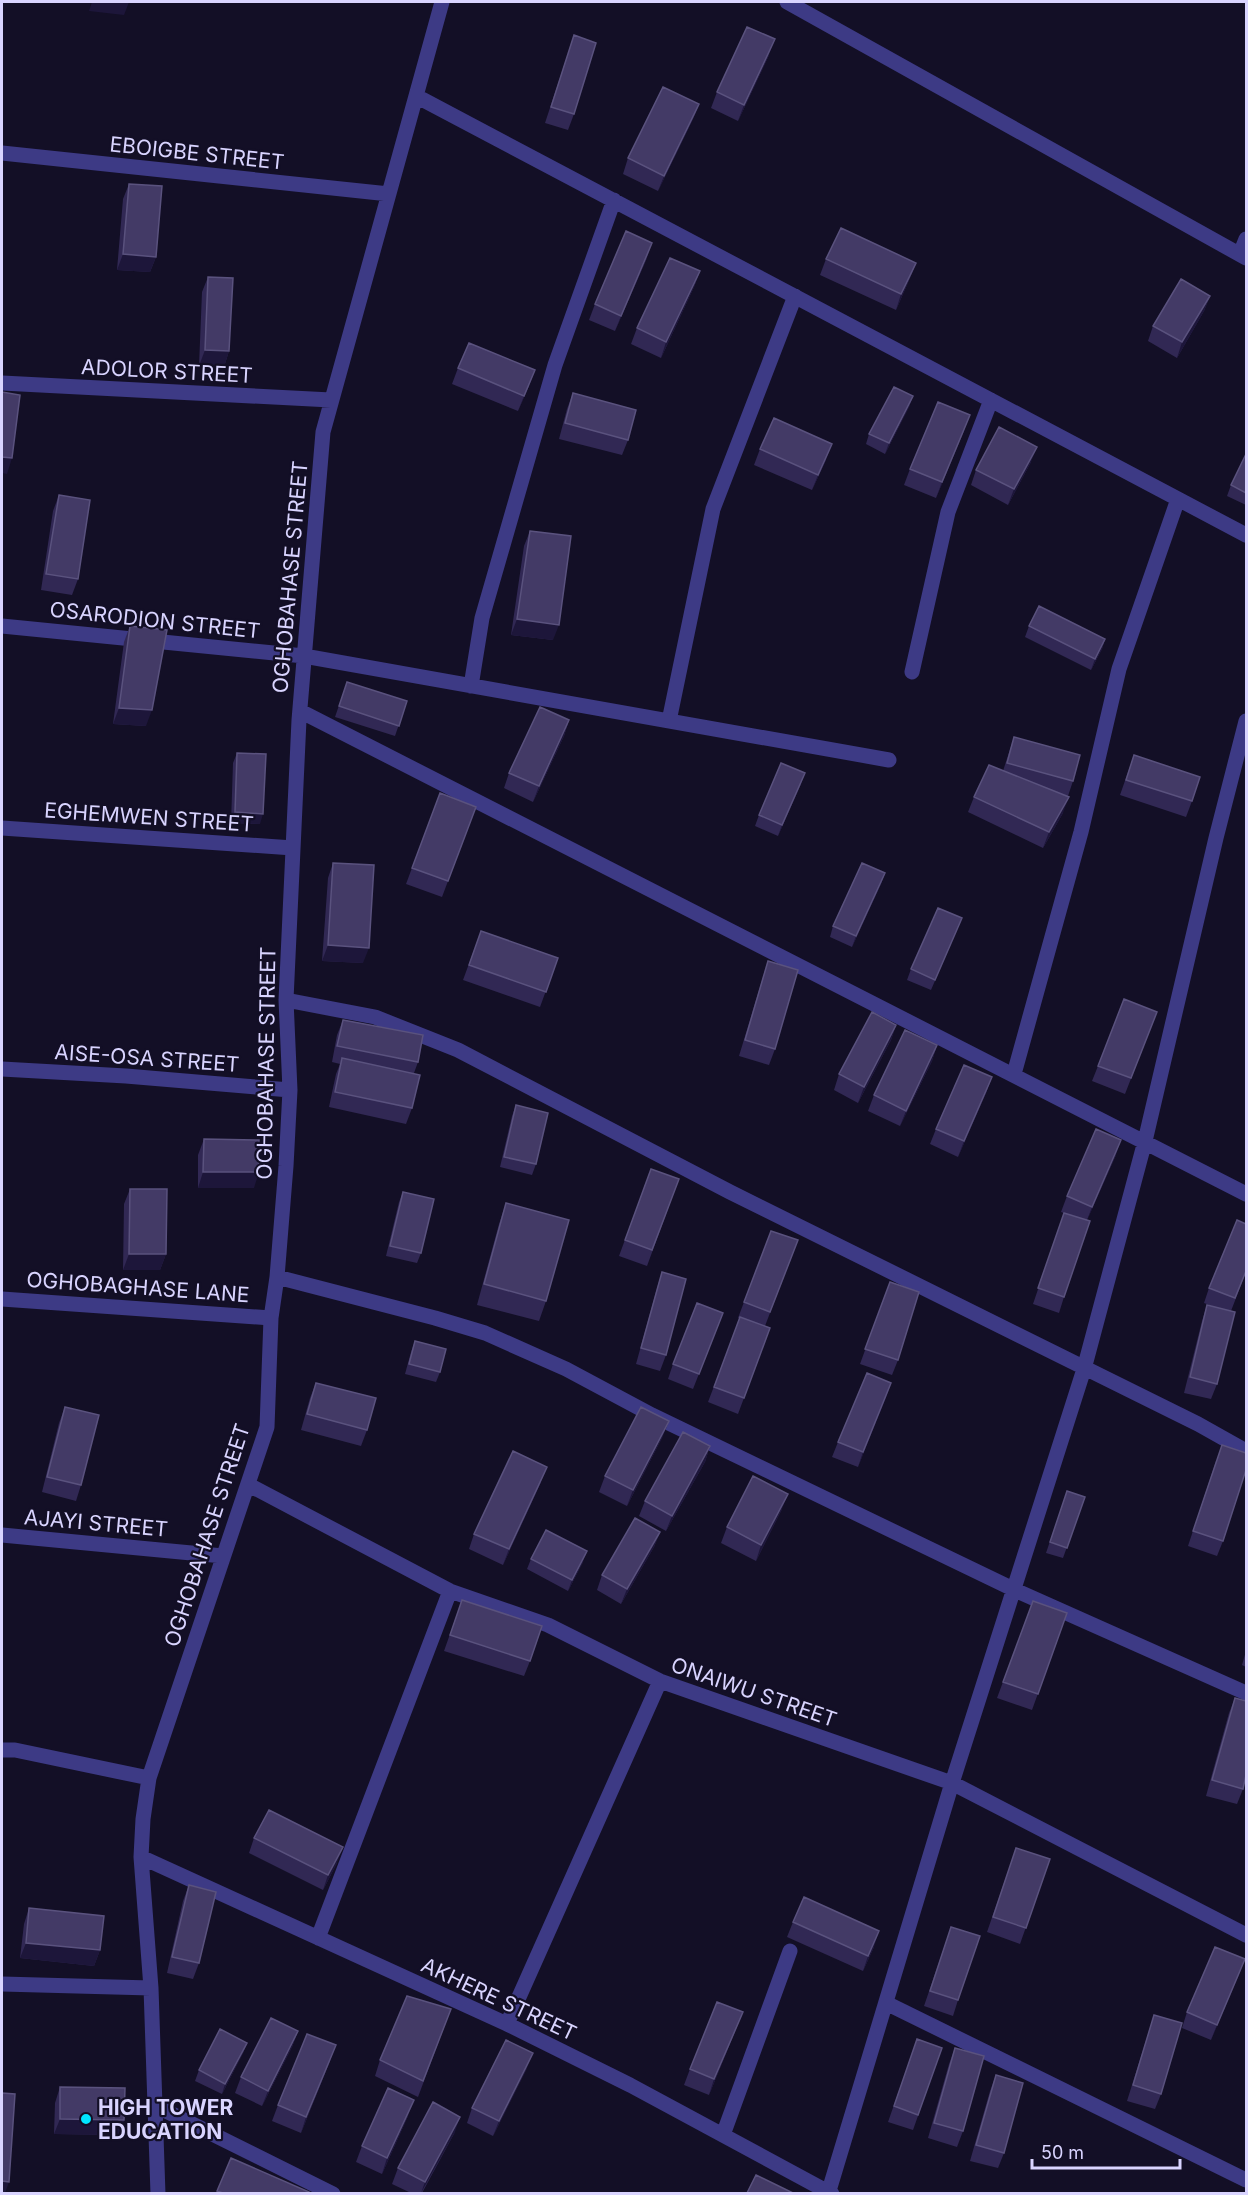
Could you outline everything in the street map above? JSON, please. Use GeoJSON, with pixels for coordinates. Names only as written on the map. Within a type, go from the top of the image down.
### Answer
{"type":"FeatureCollection","features":[{"type":"Feature","properties":{"kind":"street","name":"OGHOBAHASE STREET"},"geometry":{"type":"LineString","coordinates":[[158,2193],[151,1988],[141,1857],[149,1778],[267,1427],[271,1318],[277,1277],[290,1090],[286,999],[300,711],[323,432],[442,2]]}},
{"type":"Feature","properties":{"kind":"street"},"geometry":{"type":"LineString","coordinates":[[787,2],[1243,256],[1246,239]]}},
{"type":"Feature","properties":{"kind":"street"},"geometry":{"type":"LineString","coordinates":[[416,96],[1246,535]]}},
{"type":"Feature","properties":{"kind":"street","name":"EBOIGBE STREET"},"geometry":{"type":"LineString","coordinates":[[2,153],[389,194]]}},
{"type":"Feature","properties":{"kind":"street"},"geometry":{"type":"LineString","coordinates":[[471,686],[482,618],[555,365],[614,200]]}},
{"type":"Feature","properties":{"kind":"street"},"geometry":{"type":"LineString","coordinates":[[669,721],[713,509],[795,296]]}},
{"type":"Feature","properties":{"kind":"street","name":"ADOLOR STREET"},"geometry":{"type":"LineString","coordinates":[[2,383],[331,400]]}},
{"type":"Feature","properties":{"kind":"street"},"geometry":{"type":"LineString","coordinates":[[912,672],[948,512],[991,400]]}},
{"type":"Feature","properties":{"kind":"street"},"geometry":{"type":"LineString","coordinates":[[1014,1074],[1081,832],[1119,669],[1178,499]]}},
{"type":"Feature","properties":{"kind":"street","name":"OSARODION STREET"},"geometry":{"type":"LineString","coordinates":[[2,626],[304,656],[889,760]]}},
{"type":"Feature","properties":{"kind":"street"},"geometry":{"type":"LineString","coordinates":[[300,711],[1246,1194]]}},
{"type":"Feature","properties":{"kind":"street"},"geometry":{"type":"LineString","coordinates":[[829,2193],[952,1783],[1084,1369],[1145,1141],[1246,721]]}},
{"type":"Feature","properties":{"kind":"street","name":"EGHEMWEN STREET"},"geometry":{"type":"LineString","coordinates":[[2,828],[293,848]]}},
{"type":"Feature","properties":{"kind":"street"},"geometry":{"type":"LineString","coordinates":[[286,999],[375,1017],[458,1050],[730,1192],[1246,1450]]}},
{"type":"Feature","properties":{"kind":"street","name":"AISE-OSA STREET"},"geometry":{"type":"LineString","coordinates":[[2,1069],[126,1076],[290,1090]]}},
{"type":"Feature","properties":{"kind":"street"},"geometry":{"type":"LineString","coordinates":[[277,1277],[485,1333],[566,1369],[652,1415],[1015,1590],[1246,1692]]}},
{"type":"Feature","properties":{"kind":"street","name":"OGHOBAGHASE LANE"},"geometry":{"type":"LineString","coordinates":[[2,1299],[271,1318]]}},
{"type":"Feature","properties":{"kind":"street","name":"ONAIWU STREET"},"geometry":{"type":"LineString","coordinates":[[249,1485],[450,1591],[548,1625],[660,1681],[952,1783],[1246,1935]]}},
{"type":"Feature","properties":{"kind":"street","name":"AJAYI STREET"},"geometry":{"type":"LineString","coordinates":[[2,1535],[223,1556]]}},
{"type":"Feature","properties":{"kind":"street"},"geometry":{"type":"LineString","coordinates":[[318,1938],[450,1591]]}},
{"type":"Feature","properties":{"kind":"street"},"geometry":{"type":"LineString","coordinates":[[507,2024],[660,1681]]}},
{"type":"Feature","properties":{"kind":"street"},"geometry":{"type":"LineString","coordinates":[[2,1750],[15,1750],[149,1778]]}},
{"type":"Feature","properties":{"kind":"street","name":"AKHERE STREET"},"geometry":{"type":"LineString","coordinates":[[141,1857],[507,2024],[630,2085],[829,2193]]}},
{"type":"Feature","properties":{"kind":"street"},"geometry":{"type":"LineString","coordinates":[[723,2135],[790,1951]]}},
{"type":"Feature","properties":{"kind":"street"},"geometry":{"type":"LineString","coordinates":[[2,1984],[151,1988]]}},
{"type":"Feature","properties":{"kind":"street"},"geometry":{"type":"LineString","coordinates":[[886,2003],[1246,2180]]}},
{"type":"Feature","properties":{"kind":"street"},"geometry":{"type":"LineString","coordinates":[[156,2106],[333,2193]]}},
{"type":"Feature","properties":{"kind":"building"},"geometry":{"type":"Polygon","coordinates":[[[747,27],[775,39],[744,105],[717,92],[747,27]]]}},
{"type":"Feature","properties":{"kind":"building"},"geometry":{"type":"Polygon","coordinates":[[[574,35],[596,43],[574,114],[551,107],[574,35]]]}},
{"type":"Feature","properties":{"kind":"building"},"geometry":{"type":"Polygon","coordinates":[[[663,87],[699,104],[664,176],[628,158],[663,87]]]}},
{"type":"Feature","properties":{"kind":"building"},"geometry":{"type":"Polygon","coordinates":[[[129,184],[162,186],[156,257],[123,254],[129,184]]]}},
{"type":"Feature","properties":{"kind":"building"},"geometry":{"type":"Polygon","coordinates":[[[841,228],[916,263],[901,294],[826,259],[841,228]]]}},
{"type":"Feature","properties":{"kind":"building"},"geometry":{"type":"Polygon","coordinates":[[[626,231],[652,243],[621,316],[595,304],[626,231]]]}},
{"type":"Feature","properties":{"kind":"building"},"geometry":{"type":"Polygon","coordinates":[[[670,258],[700,271],[666,342],[637,328],[670,258]]]}},
{"type":"Feature","properties":{"kind":"building"},"geometry":{"type":"Polygon","coordinates":[[[208,277],[233,278],[229,351],[205,350],[208,277]]]}},
{"type":"Feature","properties":{"kind":"building"},"geometry":{"type":"Polygon","coordinates":[[[1181,279],[1210,296],[1182,342],[1153,326],[1181,279]]]}},
{"type":"Feature","properties":{"kind":"building"},"geometry":{"type":"Polygon","coordinates":[[[469,343],[535,370],[524,396],[458,368],[469,343]]]}},
{"type":"Feature","properties":{"kind":"building"},"geometry":{"type":"Polygon","coordinates":[[[894,387],[913,396],[889,443],[869,434],[894,387]]]}},
{"type":"Feature","properties":{"kind":"building"},"geometry":{"type":"Polygon","coordinates":[[[2,392],[20,395],[12,458],[2,457],[2,392]]]}},
{"type":"Feature","properties":{"kind":"building"},"geometry":{"type":"Polygon","coordinates":[[[573,393],[636,410],[628,440],[565,423],[573,393]]]}},
{"type":"Feature","properties":{"kind":"building"},"geometry":{"type":"Polygon","coordinates":[[[938,402],[970,415],[942,482],[910,469],[938,402]]]}},
{"type":"Feature","properties":{"kind":"building"},"geometry":{"type":"Polygon","coordinates":[[[774,418],[832,444],[818,475],[760,449],[774,418]]]}},
{"type":"Feature","properties":{"kind":"building"},"geometry":{"type":"Polygon","coordinates":[[[999,427],[1037,447],[1014,489],[976,470],[999,427]]]}},
{"type":"Feature","properties":{"kind":"building"},"geometry":{"type":"Polygon","coordinates":[[[1246,454],[1246,493],[1231,485],[1246,454]]]}},
{"type":"Feature","properties":{"kind":"building"},"geometry":{"type":"Polygon","coordinates":[[[59,495],[90,500],[78,579],[46,574],[59,495]]]}},
{"type":"Feature","properties":{"kind":"building"},"geometry":{"type":"Polygon","coordinates":[[[530,531],[571,536],[559,625],[517,619],[530,531]]]}},
{"type":"Feature","properties":{"kind":"building"},"geometry":{"type":"Polygon","coordinates":[[[1039,606],[1105,639],[1095,659],[1029,626],[1039,606]]]}},
{"type":"Feature","properties":{"kind":"building"},"geometry":{"type":"Polygon","coordinates":[[[130,626],[167,630],[152,710],[119,708],[130,626]]]}},
{"type":"Feature","properties":{"kind":"building"},"geometry":{"type":"Polygon","coordinates":[[[347,682],[407,701],[399,726],[339,706],[347,682]]]}},
{"type":"Feature","properties":{"kind":"building"},"geometry":{"type":"Polygon","coordinates":[[[540,707],[569,720],[539,786],[509,773],[540,707]]]}},
{"type":"Feature","properties":{"kind":"building"},"geometry":{"type":"Polygon","coordinates":[[[1014,737],[1080,755],[1073,781],[1007,763],[1014,737]]]}},
{"type":"Feature","properties":{"kind":"building"},"geometry":{"type":"Polygon","coordinates":[[[237,753],[266,754],[263,814],[235,812],[237,753]]]}},
{"type":"Feature","properties":{"kind":"building"},"geometry":{"type":"Polygon","coordinates":[[[1134,755],[1200,777],[1192,801],[1126,780],[1134,755]]]}},
{"type":"Feature","properties":{"kind":"building"},"geometry":{"type":"Polygon","coordinates":[[[781,763],[805,773],[782,825],[759,815],[781,763]]]}},
{"type":"Feature","properties":{"kind":"building"},"geometry":{"type":"Polygon","coordinates":[[[989,765],[1069,797],[1049,832],[974,797],[989,765]]]}},
{"type":"Feature","properties":{"kind":"building"},"geometry":{"type":"Polygon","coordinates":[[[440,793],[476,807],[448,881],[412,868],[440,793]]]}},
{"type":"Feature","properties":{"kind":"building"},"geometry":{"type":"Polygon","coordinates":[[[333,863],[374,865],[369,948],[328,945],[333,863]]]}},
{"type":"Feature","properties":{"kind":"building"},"geometry":{"type":"Polygon","coordinates":[[[862,863],[885,873],[856,936],[833,926],[862,863]]]}},
{"type":"Feature","properties":{"kind":"building"},"geometry":{"type":"Polygon","coordinates":[[[938,908],[962,918],[935,980],[911,969],[938,908]]]}},
{"type":"Feature","properties":{"kind":"building"},"geometry":{"type":"Polygon","coordinates":[[[481,931],[558,958],[546,992],[469,965],[481,931]]]}},
{"type":"Feature","properties":{"kind":"building"},"geometry":{"type":"Polygon","coordinates":[[[768,961],[798,970],[775,1049],[745,1040],[768,961]]]}},
{"type":"Feature","properties":{"kind":"building"},"geometry":{"type":"Polygon","coordinates":[[[1124,999],[1157,1012],[1131,1078],[1098,1066],[1124,999]]]}},
{"type":"Feature","properties":{"kind":"building"},"geometry":{"type":"Polygon","coordinates":[[[872,1012],[896,1025],[864,1087],[839,1074],[872,1012]]]}},
{"type":"Feature","properties":{"kind":"building"},"geometry":{"type":"Polygon","coordinates":[[[343,1020],[423,1035],[418,1062],[337,1046],[343,1020]]]}},
{"type":"Feature","properties":{"kind":"building"},"geometry":{"type":"Polygon","coordinates":[[[905,1030],[937,1045],[906,1111],[874,1095],[905,1030]]]}},
{"type":"Feature","properties":{"kind":"building"},"geometry":{"type":"Polygon","coordinates":[[[342,1058],[420,1075],[412,1108],[335,1092],[342,1058]]]}},
{"type":"Feature","properties":{"kind":"building"},"geometry":{"type":"Polygon","coordinates":[[[964,1065],[992,1077],[964,1141],[936,1129],[964,1065]]]}},
{"type":"Feature","properties":{"kind":"building"},"geometry":{"type":"Polygon","coordinates":[[[516,1105],[548,1113],[536,1164],[504,1157],[516,1105]]]}},
{"type":"Feature","properties":{"kind":"building"},"geometry":{"type":"Polygon","coordinates":[[[1096,1129],[1121,1140],[1092,1207],[1067,1196],[1096,1129]]]}},
{"type":"Feature","properties":{"kind":"building"},"geometry":{"type":"Polygon","coordinates":[[[204,1139],[259,1140],[259,1172],[203,1172],[204,1139]]]}},
{"type":"Feature","properties":{"kind":"building"},"geometry":{"type":"Polygon","coordinates":[[[651,1169],[679,1179],[652,1250],[625,1240],[651,1169]]]}},
{"type":"Feature","properties":{"kind":"building"},"geometry":{"type":"Polygon","coordinates":[[[130,1189],[167,1189],[166,1254],[129,1254],[130,1189]]]}},
{"type":"Feature","properties":{"kind":"building"},"geometry":{"type":"Polygon","coordinates":[[[403,1192],[434,1199],[421,1253],[390,1246],[403,1192]]]}},
{"type":"Feature","properties":{"kind":"building"},"geometry":{"type":"Polygon","coordinates":[[[506,1203],[569,1220],[546,1301],[484,1284],[506,1203]]]}},
{"type":"Feature","properties":{"kind":"building"},"geometry":{"type":"Polygon","coordinates":[[[1064,1213],[1090,1221],[1064,1297],[1038,1288],[1064,1213]]]}},
{"type":"Feature","properties":{"kind":"building"},"geometry":{"type":"Polygon","coordinates":[[[1237,1220],[1246,1224],[1246,1271],[1235,1298],[1209,1288],[1237,1220]]]}},
{"type":"Feature","properties":{"kind":"building"},"geometry":{"type":"Polygon","coordinates":[[[771,1231],[798,1240],[770,1312],[744,1302],[771,1231]]]}},
{"type":"Feature","properties":{"kind":"building"},"geometry":{"type":"Polygon","coordinates":[[[662,1272],[686,1279],[666,1355],[641,1348],[662,1272]]]}},
{"type":"Feature","properties":{"kind":"building"},"geometry":{"type":"Polygon","coordinates":[[[890,1282],[919,1292],[898,1360],[865,1349],[890,1282]]]}},
{"type":"Feature","properties":{"kind":"building"},"geometry":{"type":"Polygon","coordinates":[[[697,1303],[723,1313],[699,1374],[673,1364],[697,1303]]]}},
{"type":"Feature","properties":{"kind":"building"},"geometry":{"type":"Polygon","coordinates":[[[1207,1305],[1235,1312],[1217,1384],[1190,1377],[1207,1305]]]}},
{"type":"Feature","properties":{"kind":"building"},"geometry":{"type":"Polygon","coordinates":[[[740,1317],[770,1328],[744,1398],[714,1387],[740,1317]]]}},
{"type":"Feature","properties":{"kind":"building"},"geometry":{"type":"Polygon","coordinates":[[[415,1341],[446,1349],[440,1372],[409,1364],[415,1341]]]}},
{"type":"Feature","properties":{"kind":"building"},"geometry":{"type":"Polygon","coordinates":[[[867,1373],[891,1383],[863,1452],[838,1442],[867,1373]]]}},
{"type":"Feature","properties":{"kind":"building"},"geometry":{"type":"Polygon","coordinates":[[[316,1383],[376,1398],[367,1430],[307,1414],[316,1383]]]}},
{"type":"Feature","properties":{"kind":"building"},"geometry":{"type":"Polygon","coordinates":[[[65,1407],[99,1415],[81,1485],[47,1477],[65,1407]]]}},
{"type":"Feature","properties":{"kind":"building"},"geometry":{"type":"Polygon","coordinates":[[[641,1407],[669,1421],[633,1490],[605,1476],[641,1407]]]}},
{"type":"Feature","properties":{"kind":"building"},"geometry":{"type":"Polygon","coordinates":[[[683,1432],[710,1446],[672,1516],[645,1501],[683,1432]]]}},
{"type":"Feature","properties":{"kind":"building"},"geometry":{"type":"Polygon","coordinates":[[[1222,1445],[1246,1453],[1246,1470],[1223,1541],[1193,1531],[1222,1445]]]}},
{"type":"Feature","properties":{"kind":"building"},"geometry":{"type":"Polygon","coordinates":[[[513,1451],[547,1467],[509,1549],[474,1534],[513,1451]]]}},
{"type":"Feature","properties":{"kind":"building"},"geometry":{"type":"Polygon","coordinates":[[[753,1476],[788,1494],[761,1545],[727,1527],[753,1476]]]}},
{"type":"Feature","properties":{"kind":"building"},"geometry":{"type":"Polygon","coordinates":[[[1067,1491],[1085,1497],[1067,1548],[1050,1542],[1067,1491]]]}},
{"type":"Feature","properties":{"kind":"building"},"geometry":{"type":"Polygon","coordinates":[[[635,1518],[660,1532],[627,1589],[602,1575],[635,1518]]]}},
{"type":"Feature","properties":{"kind":"building"},"geometry":{"type":"Polygon","coordinates":[[[546,1530],[587,1551],[572,1580],[531,1559],[546,1530]]]}},
{"type":"Feature","properties":{"kind":"building"},"geometry":{"type":"Polygon","coordinates":[[[462,1600],[542,1626],[530,1661],[450,1635],[462,1600]]]}},
{"type":"Feature","properties":{"kind":"building"},"geometry":{"type":"Polygon","coordinates":[[[1033,1601],[1067,1613],[1038,1694],[1003,1682],[1033,1601]]]}},
{"type":"Feature","properties":{"kind":"building"},"geometry":{"type":"Polygon","coordinates":[[[1235,1698],[1246,1701],[1246,1775],[1243,1789],[1212,1780],[1235,1698]]]}},
{"type":"Feature","properties":{"kind":"building"},"geometry":{"type":"Polygon","coordinates":[[[269,1810],[343,1847],[328,1875],[254,1838],[269,1810]]]}},
{"type":"Feature","properties":{"kind":"building"},"geometry":{"type":"Polygon","coordinates":[[[1016,1848],[1050,1859],[1026,1928],[993,1917],[1016,1848]]]}},
{"type":"Feature","properties":{"kind":"building"},"geometry":{"type":"Polygon","coordinates":[[[189,1885],[216,1892],[199,1963],[172,1957],[189,1885]]]}},
{"type":"Feature","properties":{"kind":"building"},"geometry":{"type":"Polygon","coordinates":[[[804,1897],[879,1931],[868,1956],[793,1922],[804,1897]]]}},
{"type":"Feature","properties":{"kind":"building"},"geometry":{"type":"Polygon","coordinates":[[[29,1908],[104,1916],[100,1950],[26,1943],[29,1908]]]}},
{"type":"Feature","properties":{"kind":"building"},"geometry":{"type":"Polygon","coordinates":[[[951,1927],[980,1936],[958,2000],[930,1991],[951,1927]]]}},
{"type":"Feature","properties":{"kind":"building"},"geometry":{"type":"Polygon","coordinates":[[[1215,1947],[1245,1959],[1217,2025],[1187,2012],[1215,1947]]]}},
{"type":"Feature","properties":{"kind":"building"},"geometry":{"type":"Polygon","coordinates":[[[407,1996],[451,2009],[423,2081],[380,2060],[407,1996]]]}},
{"type":"Feature","properties":{"kind":"building"},"geometry":{"type":"Polygon","coordinates":[[[717,2002],[743,2012],[714,2079],[690,2069],[717,2002]]]}},
{"type":"Feature","properties":{"kind":"building"},"geometry":{"type":"Polygon","coordinates":[[[1154,2015],[1182,2023],[1161,2094],[1133,2085],[1154,2015]]]}},
{"type":"Feature","properties":{"kind":"building"},"geometry":{"type":"Polygon","coordinates":[[[271,2018],[298,2031],[268,2091],[241,2077],[271,2018]]]}},
{"type":"Feature","properties":{"kind":"building"},"geometry":{"type":"Polygon","coordinates":[[[220,2029],[247,2043],[225,2084],[199,2070],[220,2029]]]}},
{"type":"Feature","properties":{"kind":"building"},"geometry":{"type":"Polygon","coordinates":[[[307,2034],[336,2045],[306,2117],[278,2105],[307,2034]]]}},
{"type":"Feature","properties":{"kind":"building"},"geometry":{"type":"Polygon","coordinates":[[[917,2039],[942,2048],[918,2115],[894,2106],[917,2039]]]}},
{"type":"Feature","properties":{"kind":"building"},"geometry":{"type":"Polygon","coordinates":[[[506,2040],[533,2053],[499,2121],[472,2108],[506,2040]]]}},
{"type":"Feature","properties":{"kind":"building"},"geometry":{"type":"Polygon","coordinates":[[[955,2048],[984,2056],[963,2131],[934,2123],[955,2048]]]}},
{"type":"Feature","properties":{"kind":"building"},"geometry":{"type":"Polygon","coordinates":[[[996,2075],[1023,2083],[1004,2153],[976,2145],[996,2075]]]}},
{"type":"Feature","properties":{"kind":"building"},"geometry":{"type":"Polygon","coordinates":[[[60,2087],[125,2088],[124,2120],[60,2119],[60,2087]]]}},
{"type":"Feature","properties":{"kind":"building"},"geometry":{"type":"Polygon","coordinates":[[[388,2088],[414,2100],[387,2158],[362,2146],[388,2088]]]}},
{"type":"Feature","properties":{"kind":"building"},"geometry":{"type":"Polygon","coordinates":[[[2,2093],[15,2094],[9,2182],[2,2181],[2,2093]]]}},
{"type":"Feature","properties":{"kind":"building"},"geometry":{"type":"Polygon","coordinates":[[[433,2102],[460,2117],[425,2182],[398,2168],[433,2102]]]}},
{"type":"Feature","properties":{"kind":"building"},"geometry":{"type":"Polygon","coordinates":[[[231,2158],[309,2192],[223,2193],[217,2191],[231,2158]]]}},
{"type":"Feature","properties":{"kind":"building"},"geometry":{"type":"Polygon","coordinates":[[[756,2175],[793,2193],[747,2193],[756,2175]]]}},
{"type":"Feature","properties":{"kind":"place","name":"HIGH TOWER EDUCATION"},"geometry":{"type":"Point","coordinates":[86,2119]}}]}
